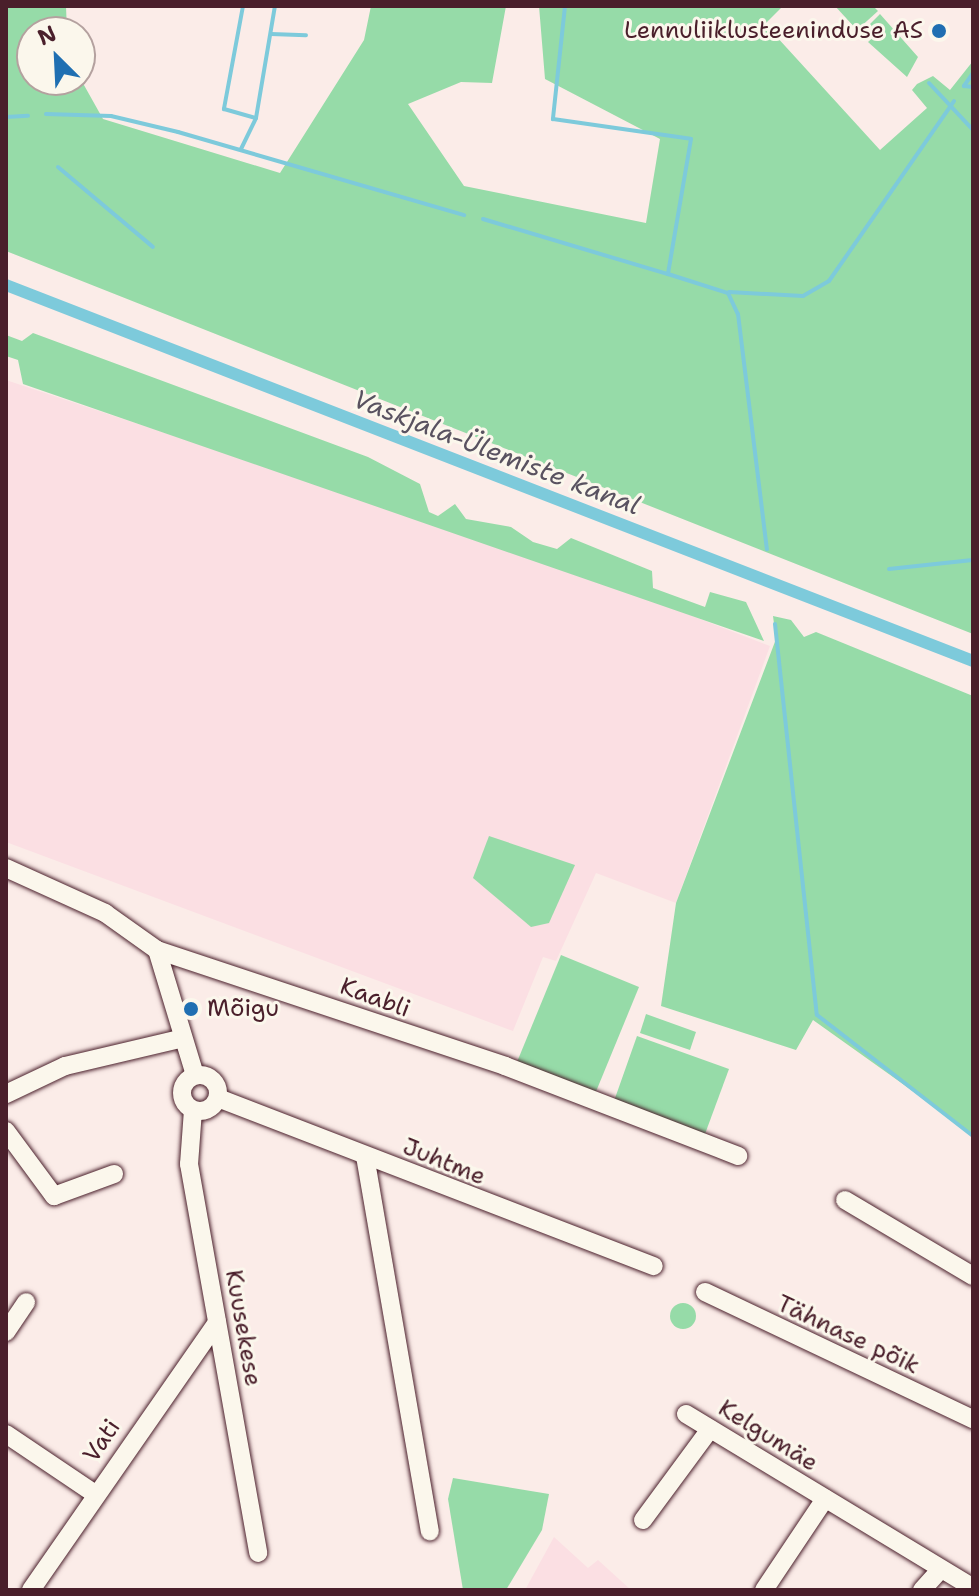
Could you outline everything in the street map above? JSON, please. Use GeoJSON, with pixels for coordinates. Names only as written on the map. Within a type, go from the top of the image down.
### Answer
{"type":"FeatureCollection","features":[{"type":"Feature","properties":{"kind":"street","name":"Kaabli"},"geometry":{"type":"LineString","coordinates":[[6,868],[105,913],[157,950],[505,1066],[738,1156]]}},
{"type":"Feature","properties":{"kind":"street","name":"Juhtme"},"geometry":{"type":"LineString","coordinates":[[157,950],[195,1075]]}},
{"type":"Feature","properties":{"kind":"street"},"geometry":{"type":"LineString","coordinates":[[6,1094],[65,1066],[183,1038]]}},
{"type":"Feature","properties":{"kind":"street","name":"Juhtme"},"geometry":{"type":"LineString","coordinates":[[195,1075],[210,1077],[218,1098],[654,1266]]}},
{"type":"Feature","properties":{"kind":"street","name":"Juhtme"},"geometry":{"type":"LineString","coordinates":[[193,1110],[181,1092],[195,1075]]}},
{"type":"Feature","properties":{"kind":"street"},"geometry":{"type":"LineString","coordinates":[[193,1110],[208,1110],[218,1098]]}},
{"type":"Feature","properties":{"kind":"street","name":"Kuusekese"},"geometry":{"type":"LineString","coordinates":[[193,1110],[189,1164],[258,1553]]}},
{"type":"Feature","properties":{"kind":"street"},"geometry":{"type":"LineString","coordinates":[[6,1131],[54,1196],[114,1174]]}},
{"type":"Feature","properties":{"kind":"street"},"geometry":{"type":"LineString","coordinates":[[365,1156],[430,1531]]}},
{"type":"Feature","properties":{"kind":"street"},"geometry":{"type":"LineString","coordinates":[[845,1200],[973,1276]]}},
{"type":"Feature","properties":{"kind":"street","name":"Tähnase põik"},"geometry":{"type":"LineString","coordinates":[[705,1292],[973,1419]]}},
{"type":"Feature","properties":{"kind":"street"},"geometry":{"type":"LineString","coordinates":[[6,1332],[26,1302]]}},
{"type":"Feature","properties":{"kind":"street","name":"Vati"},"geometry":{"type":"LineString","coordinates":[[31,1590],[217,1322]]}},
{"type":"Feature","properties":{"kind":"street","name":"Kelgumäe"},"geometry":{"type":"LineString","coordinates":[[686,1414],[973,1588]]}},
{"type":"Feature","properties":{"kind":"street"},"geometry":{"type":"LineString","coordinates":[[643,1520],[710,1429]]}},
{"type":"Feature","properties":{"kind":"street"},"geometry":{"type":"LineString","coordinates":[[6,1434],[95,1494]]}},
{"type":"Feature","properties":{"kind":"street","name":"Kelgumäe"},"geometry":{"type":"LineString","coordinates":[[764,1590],[825,1499]]}},
{"type":"Feature","properties":{"kind":"street"},"geometry":{"type":"LineString","coordinates":[[922,1590],[940,1570]]}},
{"type":"Feature","properties":{"kind":"shaded area"},"geometry":{"type":"Polygon","coordinates":[[[6,380],[553,562],[770,646],[676,903],[596,873],[556,961],[543,957],[513,1031],[6,842],[6,380]]]}},
{"type":"Feature","properties":{"kind":"shaded area"},"geometry":{"type":"Polygon","coordinates":[[[554,1537],[588,1568],[598,1560],[631,1590],[525,1590],[554,1537]]]}},
{"type":"Feature","properties":{"kind":"green space"},"geometry":{"type":"Polygon","coordinates":[[[6,6],[66,6],[66,16],[16,16],[16,96],[90,96],[103,119],[280,173],[364,40],[371,6],[506,6],[492,83],[461,82],[408,104],[464,186],[646,223],[660,139],[545,79],[539,6],[783,6],[765,24],[880,150],[927,108],[912,90],[917,84],[933,76],[950,90],[973,61],[973,634],[6,251],[6,6]]]}},
{"type":"Feature","properties":{"kind":"green space"},"geometry":{"type":"Polygon","coordinates":[[[835,6],[873,6],[878,11],[857,30],[835,6]]]}},
{"type":"Feature","properties":{"kind":"green space"},"geometry":{"type":"Polygon","coordinates":[[[880,14],[918,57],[907,77],[868,42],[877,34],[869,25],[880,14]]]}},
{"type":"Feature","properties":{"kind":"green space"},"geometry":{"type":"Polygon","coordinates":[[[33,333],[368,457],[420,484],[429,512],[438,516],[455,504],[466,519],[511,527],[533,542],[557,549],[571,538],[652,571],[653,588],[705,607],[710,592],[746,602],[764,641],[23,384],[18,360],[6,356],[6,335],[22,341],[33,333]]]}},
{"type":"Feature","properties":{"kind":"green space"},"geometry":{"type":"Polygon","coordinates":[[[773,616],[791,620],[804,637],[816,632],[973,696],[973,1134],[813,1020],[796,1050],[661,1006],[676,903],[776,639],[773,616]]]}},
{"type":"Feature","properties":{"kind":"green space"},"geometry":{"type":"Polygon","coordinates":[[[489,836],[575,865],[549,923],[531,927],[473,878],[489,836]]]}},
{"type":"Feature","properties":{"kind":"green space"},"geometry":{"type":"Polygon","coordinates":[[[561,955],[639,987],[595,1094],[517,1062],[561,955]]]}},
{"type":"Feature","properties":{"kind":"green space"},"geometry":{"type":"Polygon","coordinates":[[[646,1014],[696,1032],[690,1050],[640,1033],[646,1014]]]}},
{"type":"Feature","properties":{"kind":"green space"},"geometry":{"type":"Polygon","coordinates":[[[637,1036],[729,1069],[705,1134],[614,1101],[637,1036]]]}},
{"type":"Feature","properties":{"kind":"green space"},"geometry":{"type":"Polygon","coordinates":[[[683,1303],[692,1307],[696,1316],[692,1325],[683,1329],[674,1325],[670,1316],[674,1307],[683,1303]]]}},
{"type":"Feature","properties":{"kind":"green space"},"geometry":{"type":"Polygon","coordinates":[[[453,1478],[549,1494],[542,1530],[506,1590],[463,1590],[448,1499],[453,1478]]]}},
{"type":"Feature","properties":{"kind":"waterway"},"geometry":{"type":"LineString","coordinates":[[243,6],[224,109],[256,118]]}},
{"type":"Feature","properties":{"kind":"waterway"},"geometry":{"type":"LineString","coordinates":[[241,149],[256,118],[275,6]]}},
{"type":"Feature","properties":{"kind":"waterway"},"geometry":{"type":"LineString","coordinates":[[565,6],[553,119],[691,139],[668,274],[728,293],[738,314],[767,549]]}},
{"type":"Feature","properties":{"kind":"waterway"},"geometry":{"type":"LineString","coordinates":[[271,34],[306,35]]}},
{"type":"Feature","properties":{"kind":"waterway"},"geometry":{"type":"LineString","coordinates":[[973,73],[964,86],[973,87]]}},
{"type":"Feature","properties":{"kind":"waterway"},"geometry":{"type":"LineString","coordinates":[[929,83],[973,130]]}},
{"type":"Feature","properties":{"kind":"waterway"},"geometry":{"type":"LineString","coordinates":[[729,292],[803,296],[829,281],[954,101]]}},
{"type":"Feature","properties":{"kind":"waterway"},"geometry":{"type":"LineString","coordinates":[[46,114],[111,116],[178,132],[464,215]]}},
{"type":"Feature","properties":{"kind":"waterway"},"geometry":{"type":"LineString","coordinates":[[6,117],[28,116]]}},
{"type":"Feature","properties":{"kind":"waterway"},"geometry":{"type":"LineString","coordinates":[[58,167],[153,247]]}},
{"type":"Feature","properties":{"kind":"waterway"},"geometry":{"type":"LineString","coordinates":[[483,219],[668,274]]}},
{"type":"Feature","properties":{"kind":"waterway","name":"Vaskjala-Ülemiste kanal"},"geometry":{"type":"LineString","coordinates":[[6,285],[973,661]]}},
{"type":"Feature","properties":{"kind":"waterway"},"geometry":{"type":"LineString","coordinates":[[889,569],[973,560]]}},
{"type":"Feature","properties":{"kind":"waterway"},"geometry":{"type":"LineString","coordinates":[[775,624],[817,1015],[973,1136]]}},
{"type":"Feature","properties":{"kind":"place","name":"Lennuliiklusteeninduse AS"},"geometry":{"type":"Point","coordinates":[939,31]}},
{"type":"Feature","properties":{"kind":"place","name":"Mõigu"},"geometry":{"type":"Point","coordinates":[191,1009]}}]}
